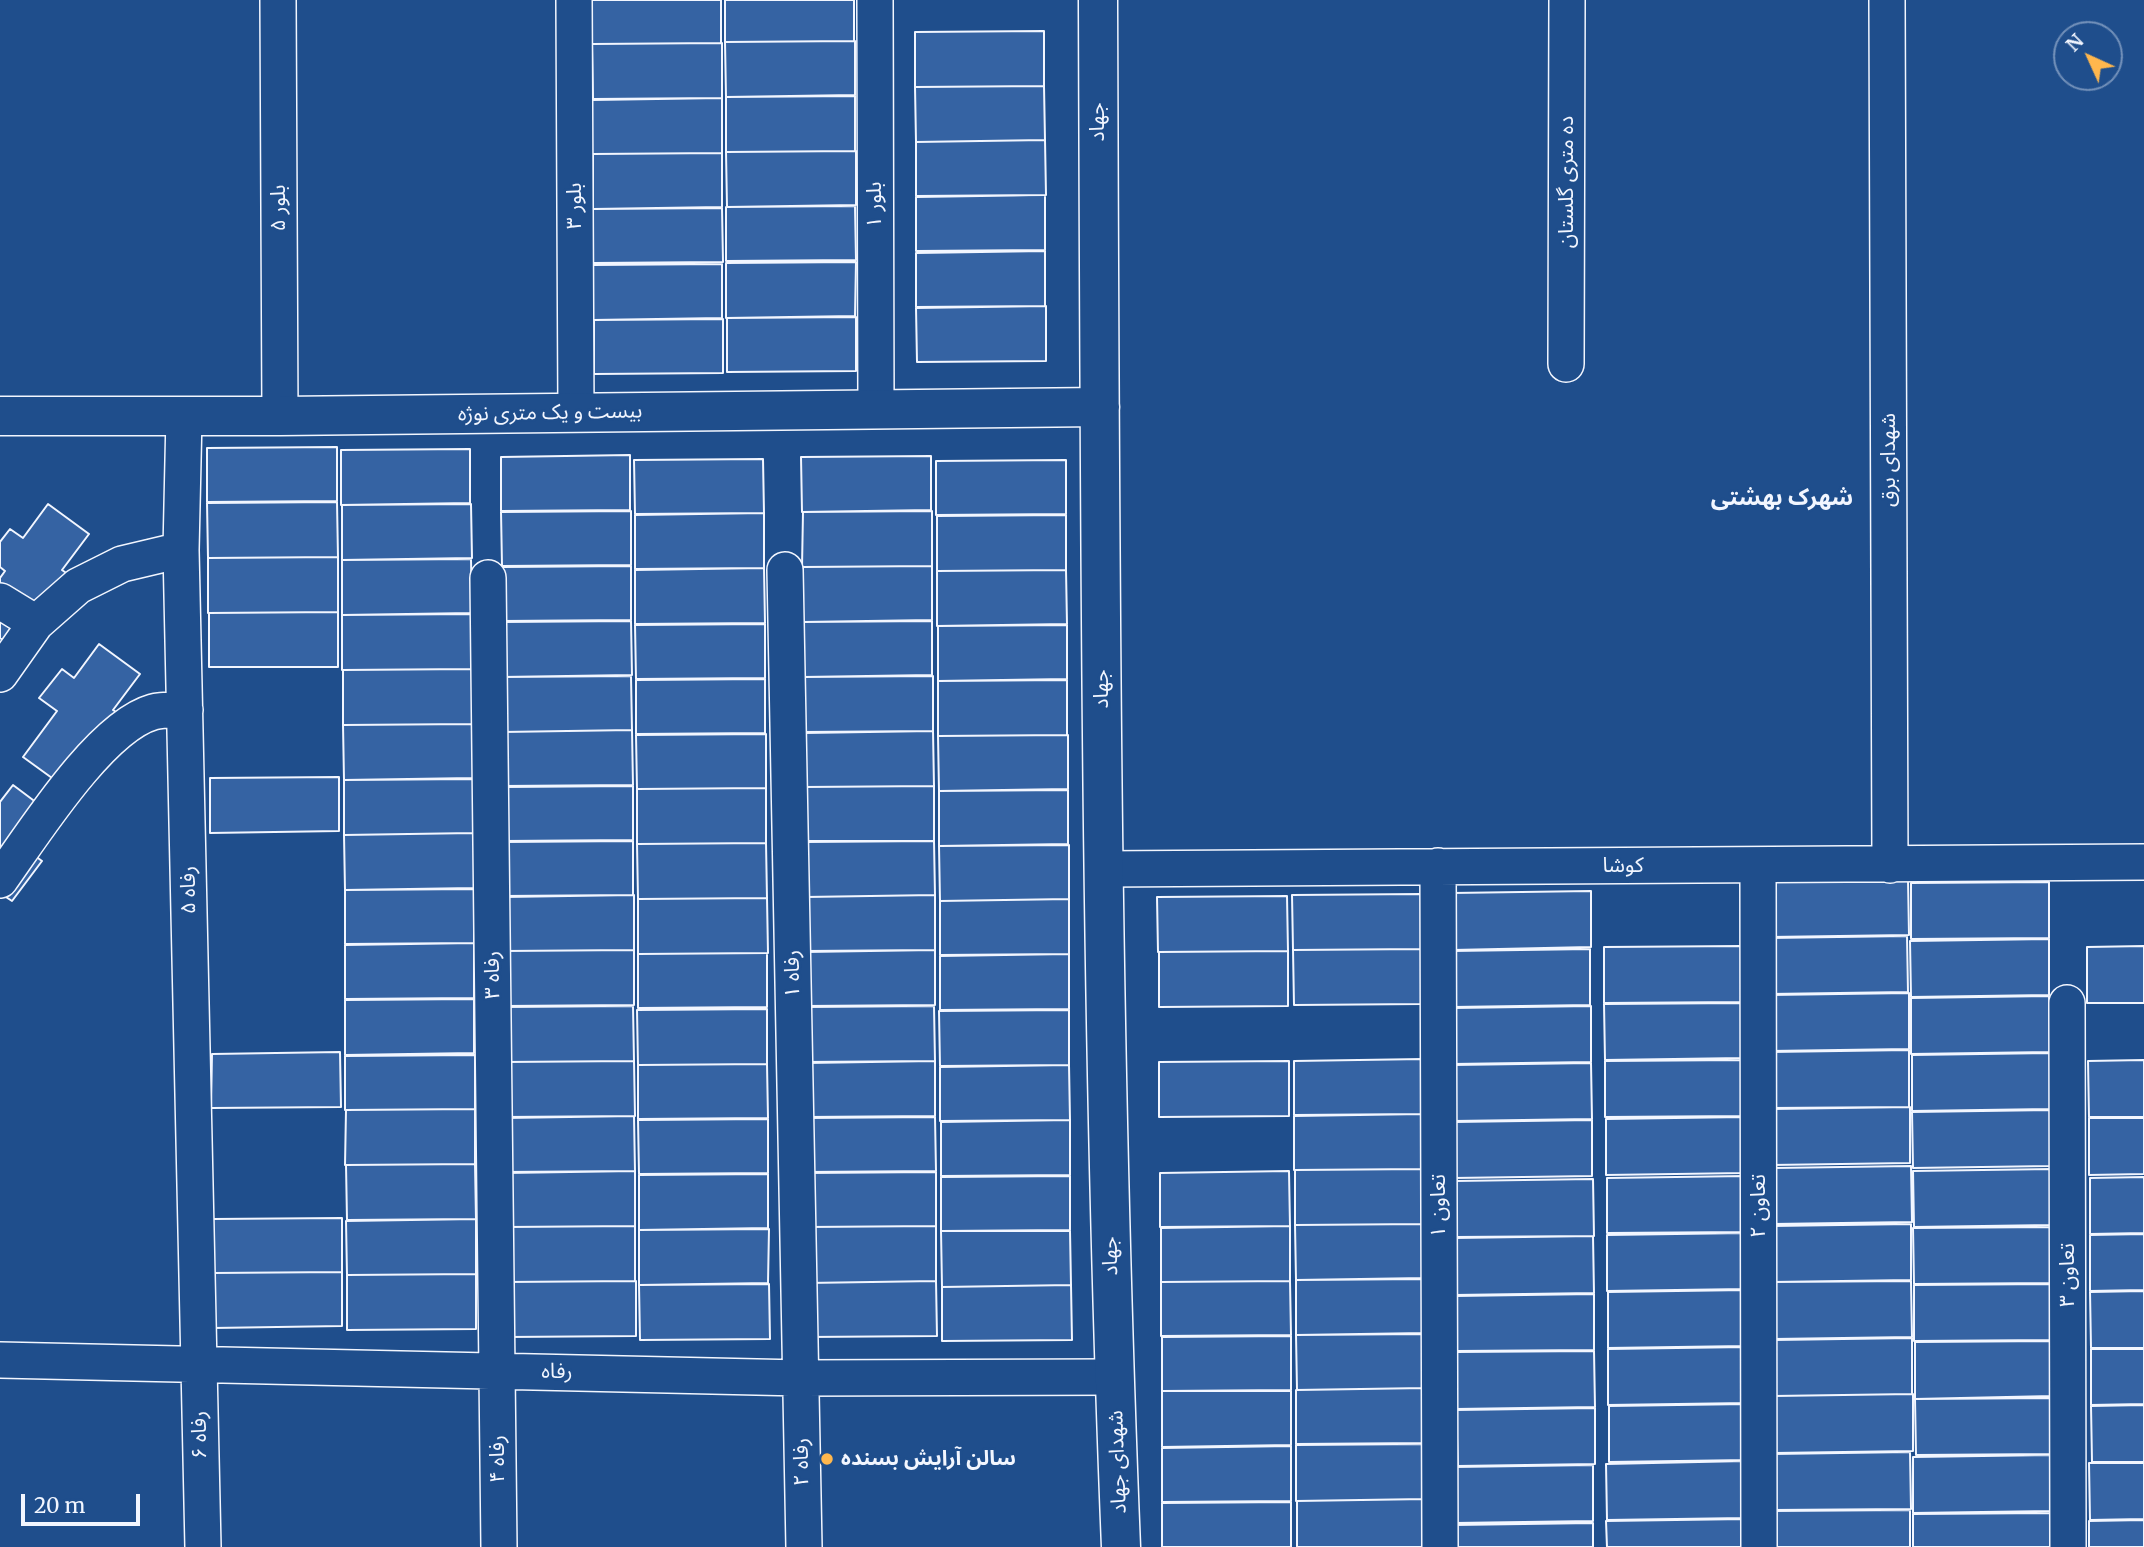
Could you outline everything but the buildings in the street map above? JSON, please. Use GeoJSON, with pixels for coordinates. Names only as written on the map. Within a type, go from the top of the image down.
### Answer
{"type":"FeatureCollection","features":[{"type":"Feature","properties":{"kind":"street","name":"بلور ۵"},"geometry":{"type":"LineString","coordinates":[[278,0],[280,416]]}},
{"type":"Feature","properties":{"kind":"street","name":"بلور ۳"},"geometry":{"type":"LineString","coordinates":[[575,0],[576,413]]}},
{"type":"Feature","properties":{"kind":"street","name":"بلور ۱"},"geometry":{"type":"LineString","coordinates":[[874,0],[876,410]]}},
{"type":"Feature","properties":{"kind":"street","name":"جهاد"},"geometry":{"type":"LineString","coordinates":[[1098,0],[1103,869],[1114,1377]]}},
{"type":"Feature","properties":{"kind":"street","name":"ده متری گلستان"},"geometry":{"type":"LineString","coordinates":[[1566,364],[1567,0]]}},
{"type":"Feature","properties":{"kind":"street","name":"شهدای برق"},"geometry":{"type":"LineString","coordinates":[[1887,0],[1890,865]]}},
{"type":"Feature","properties":{"kind":"street","name":"بیست و یک متری نوژه"},"geometry":{"type":"LineString","coordinates":[[0,416],[280,416],[1100,407]]}},
{"type":"Feature","properties":{"kind":"street","name":"رفاه ۵"},"geometry":{"type":"LineString","coordinates":[[184,416],[181,550],[199,1364]]}},
{"type":"Feature","properties":{"kind":"street"},"geometry":{"type":"LineString","coordinates":[[0,674],[36,623],[78,586],[122,564],[181,550]]}},
{"type":"Feature","properties":{"kind":"street","name":"رفاه ۱"},"geometry":{"type":"LineString","coordinates":[[785,570],[801,1378]]}},
{"type":"Feature","properties":{"kind":"street","name":"رفاه ۳"},"geometry":{"type":"LineString","coordinates":[[488,578],[497,1371]]}},
{"type":"Feature","properties":{"kind":"street"},"geometry":{"type":"LineString","coordinates":[[0,601],[36,623]]}},
{"type":"Feature","properties":{"kind":"street"},"geometry":{"type":"LineString","coordinates":[[0,880],[80,771],[117,732],[153,712],[185,710]]}},
{"type":"Feature","properties":{"kind":"street","name":"کوشا"},"geometry":{"type":"LineString","coordinates":[[1103,869],[2144,862]]}},
{"type":"Feature","properties":{"kind":"street","name":"تعاون ۱"},"geometry":{"type":"LineString","coordinates":[[1438,866],[1440,1547]]}},
{"type":"Feature","properties":{"kind":"street","name":"تعاون ۲"},"geometry":{"type":"LineString","coordinates":[[1758,866],[1759,1547]]}},
{"type":"Feature","properties":{"kind":"street","name":"تعاون ۳"},"geometry":{"type":"LineString","coordinates":[[2067,1003],[2068,1547]]}},
{"type":"Feature","properties":{"kind":"street","name":"رفاه"},"geometry":{"type":"LineString","coordinates":[[0,1360],[801,1378],[1114,1377]]}},
{"type":"Feature","properties":{"kind":"street","name":"رفاه ۶"},"geometry":{"type":"LineString","coordinates":[[199,1364],[203,1547]]}},
{"type":"Feature","properties":{"kind":"street","name":"رفاه ۴"},"geometry":{"type":"LineString","coordinates":[[497,1371],[499,1547]]}},
{"type":"Feature","properties":{"kind":"street","name":"شهدای جهاد"},"geometry":{"type":"LineString","coordinates":[[1114,1377],[1121,1547]]}},
{"type":"Feature","properties":{"kind":"street","name":"رفاه ۲"},"geometry":{"type":"LineString","coordinates":[[801,1378],[804,1547]]}},
{"type":"Feature","properties":{"kind":"place","name":"سالن آرایش بسنده"},"geometry":{"type":"Point","coordinates":[827,1459]}},
{"type":"Feature","properties":{"kind":"district","name":"شهرک بهشتی"},"geometry":{"type":"Point","coordinates":[1782,498]}}]}
